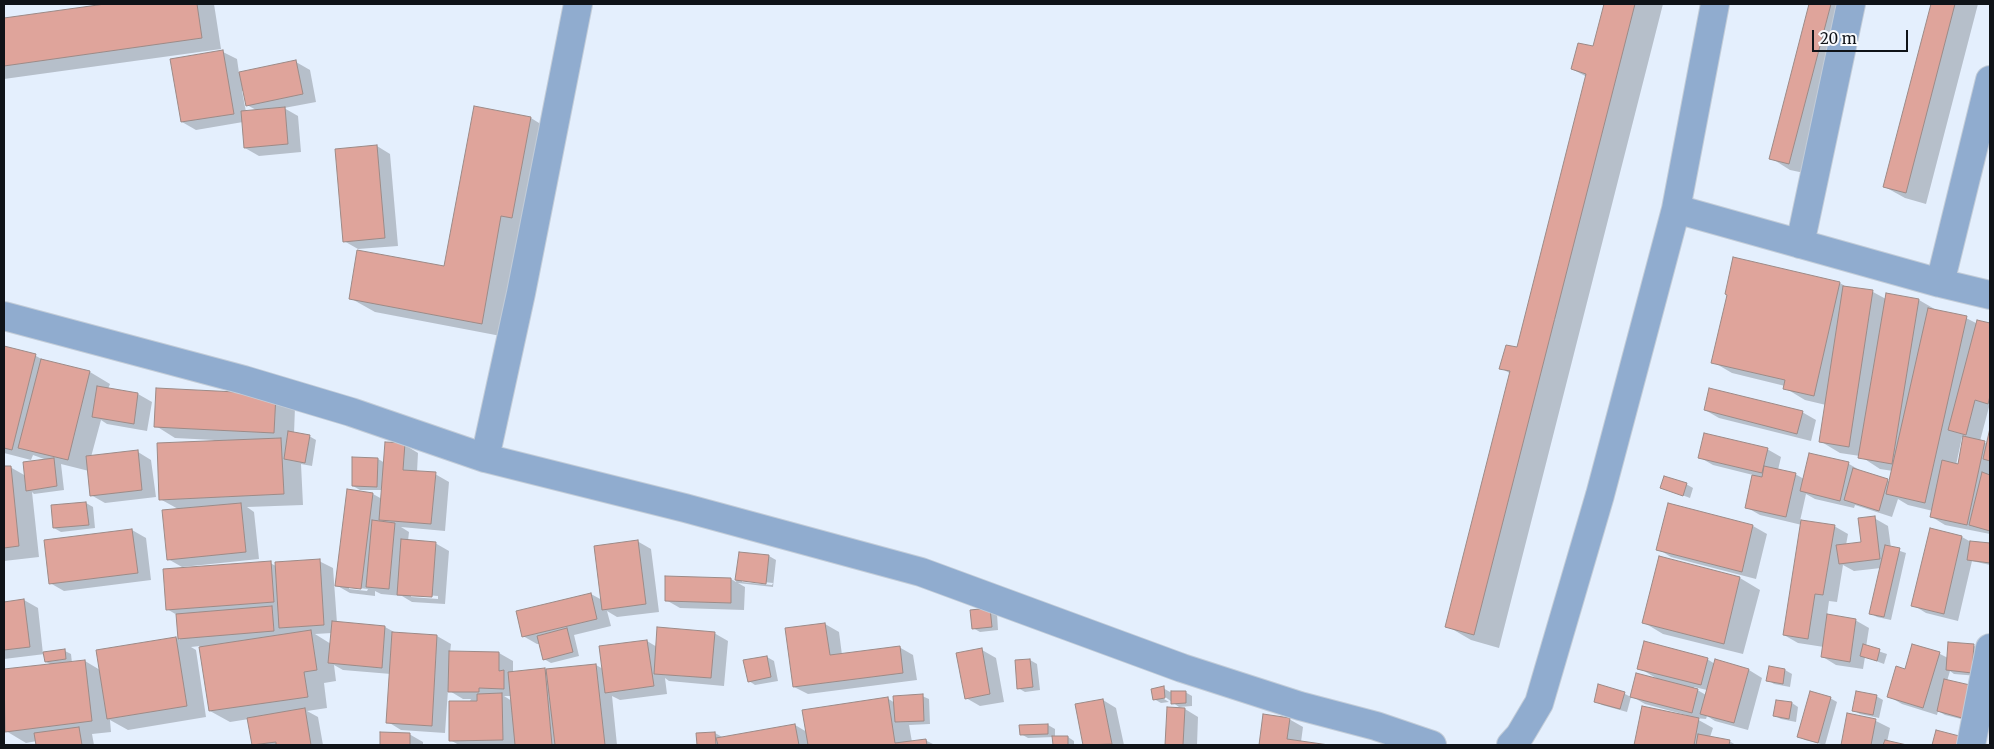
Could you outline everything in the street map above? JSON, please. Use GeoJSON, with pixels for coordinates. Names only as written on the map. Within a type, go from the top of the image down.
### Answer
{"type":"FeatureCollection","features":[{"type":"Feature","properties":{"kind":"street"},"geometry":{"type":"LineString","coordinates":[[485,458],[523,283],[578,4]]}},
{"type":"Feature","properties":{"kind":"street"},"geometry":{"type":"LineString","coordinates":[[1511,745],[1539,703],[1600,495],[1676,209],[1715,4]]}},
{"type":"Feature","properties":{"kind":"street"},"geometry":{"type":"LineString","coordinates":[[1800,244],[1851,4]]}},
{"type":"Feature","properties":{"kind":"street"},"geometry":{"type":"LineString","coordinates":[[1940,283],[1990,80]]}},
{"type":"Feature","properties":{"kind":"street"},"geometry":{"type":"LineString","coordinates":[[1676,209],[1940,283],[1990,295]]}},
{"type":"Feature","properties":{"kind":"street"},"geometry":{"type":"LineString","coordinates":[[4,316],[244,380],[351,412],[485,458],[685,508],[921,572],[1182,668],[1300,706],[1376,726],[1432,745]]}},
{"type":"Feature","properties":{"kind":"street"},"geometry":{"type":"LineString","coordinates":[[1971,745],[1990,648]]}},
{"type":"Feature","properties":{"kind":"building"},"geometry":{"type":"Polygon","coordinates":[[[105,4],[197,4],[202,38],[4,66],[4,18],[105,4]]]}},
{"type":"Feature","properties":{"kind":"building"},"geometry":{"type":"Polygon","coordinates":[[[1604,4],[1635,4],[1474,635],[1445,627],[1510,371],[1499,369],[1506,345],[1517,347],[1586,74],[1571,69],[1578,43],[1593,46],[1604,4]]]}},
{"type":"Feature","properties":{"kind":"building"},"geometry":{"type":"Polygon","coordinates":[[[1809,4],[1831,4],[1789,164],[1769,159],[1809,4]]]}},
{"type":"Feature","properties":{"kind":"building"},"geometry":{"type":"Polygon","coordinates":[[[1931,4],[1955,4],[1906,193],[1883,187],[1931,4]]]}},
{"type":"Feature","properties":{"kind":"building"},"geometry":{"type":"Polygon","coordinates":[[[223,50],[234,114],[181,122],[170,59],[223,50]]]}},
{"type":"Feature","properties":{"kind":"building"},"geometry":{"type":"Polygon","coordinates":[[[296,60],[303,94],[246,106],[239,72],[296,60]]]}},
{"type":"Feature","properties":{"kind":"building"},"geometry":{"type":"Polygon","coordinates":[[[474,106],[531,117],[512,218],[501,216],[482,324],[349,299],[357,250],[444,266],[474,106]]]}},
{"type":"Feature","properties":{"kind":"building"},"geometry":{"type":"Polygon","coordinates":[[[285,107],[288,144],[244,148],[241,111],[285,107]]]}},
{"type":"Feature","properties":{"kind":"building"},"geometry":{"type":"Polygon","coordinates":[[[377,145],[385,238],[343,242],[335,149],[377,145]]]}},
{"type":"Feature","properties":{"kind":"building"},"geometry":{"type":"Polygon","coordinates":[[[1733,257],[1840,282],[1814,396],[1783,389],[1785,380],[1711,363],[1727,295],[1725,294],[1733,257]]]}},
{"type":"Feature","properties":{"kind":"building"},"geometry":{"type":"Polygon","coordinates":[[[1843,286],[1873,290],[1849,447],[1819,442],[1843,286]]]}},
{"type":"Feature","properties":{"kind":"building"},"geometry":{"type":"Polygon","coordinates":[[[1886,293],[1919,299],[1892,464],[1858,458],[1886,293]]]}},
{"type":"Feature","properties":{"kind":"building"},"geometry":{"type":"Polygon","coordinates":[[[1928,308],[1967,316],[1925,503],[1886,494],[1928,308]]]}},
{"type":"Feature","properties":{"kind":"building"},"geometry":{"type":"Polygon","coordinates":[[[1977,320],[1990,323],[1990,396],[1988,404],[1975,400],[1966,435],[1948,430],[1977,320]]]}},
{"type":"Feature","properties":{"kind":"building"},"geometry":{"type":"Polygon","coordinates":[[[4,346],[36,354],[12,450],[4,448],[4,346]]]}},
{"type":"Feature","properties":{"kind":"building"},"geometry":{"type":"Polygon","coordinates":[[[41,359],[90,371],[68,460],[18,448],[41,359]]]}},
{"type":"Feature","properties":{"kind":"building"},"geometry":{"type":"Polygon","coordinates":[[[97,386],[138,393],[134,424],[92,417],[97,386]]]}},
{"type":"Feature","properties":{"kind":"building"},"geometry":{"type":"Polygon","coordinates":[[[156,388],[276,394],[274,433],[154,427],[156,388]]]}},
{"type":"Feature","properties":{"kind":"building"},"geometry":{"type":"Polygon","coordinates":[[[1709,388],[1803,411],[1797,434],[1704,410],[1709,388]]]}},
{"type":"Feature","properties":{"kind":"building"},"geometry":{"type":"Polygon","coordinates":[[[1990,428],[1990,461],[1983,459],[1990,428]]]}},
{"type":"Feature","properties":{"kind":"building"},"geometry":{"type":"Polygon","coordinates":[[[288,431],[310,435],[305,463],[284,459],[288,431]]]}},
{"type":"Feature","properties":{"kind":"building"},"geometry":{"type":"Polygon","coordinates":[[[1704,433],[1768,448],[1762,473],[1698,458],[1704,433]]]}},
{"type":"Feature","properties":{"kind":"building"},"geometry":{"type":"Polygon","coordinates":[[[1963,436],[1985,441],[1967,525],[1930,517],[1942,460],[1958,464],[1963,436]]]}},
{"type":"Feature","properties":{"kind":"building"},"geometry":{"type":"Polygon","coordinates":[[[281,438],[284,494],[159,500],[157,443],[281,438]]]}},
{"type":"Feature","properties":{"kind":"building"},"geometry":{"type":"Polygon","coordinates":[[[385,442],[405,443],[403,470],[436,472],[431,524],[379,520],[385,442]]]}},
{"type":"Feature","properties":{"kind":"building"},"geometry":{"type":"Polygon","coordinates":[[[138,450],[142,490],[90,496],[86,456],[138,450]]]}},
{"type":"Feature","properties":{"kind":"building"},"geometry":{"type":"Polygon","coordinates":[[[1809,453],[1849,462],[1840,501],[1800,491],[1809,453]]]}},
{"type":"Feature","properties":{"kind":"building"},"geometry":{"type":"Polygon","coordinates":[[[352,457],[378,458],[377,487],[352,486],[352,457]]]}},
{"type":"Feature","properties":{"kind":"building"},"geometry":{"type":"Polygon","coordinates":[[[54,458],[57,486],[26,491],[23,462],[54,458]]]}},
{"type":"Feature","properties":{"kind":"building"},"geometry":{"type":"Polygon","coordinates":[[[4,466],[11,466],[19,546],[4,548],[4,466]]]}},
{"type":"Feature","properties":{"kind":"building"},"geometry":{"type":"Polygon","coordinates":[[[1764,466],[1796,473],[1786,517],[1745,508],[1752,475],[1762,477],[1764,466]]]}},
{"type":"Feature","properties":{"kind":"building"},"geometry":{"type":"Polygon","coordinates":[[[1853,468],[1888,479],[1879,511],[1844,500],[1853,468]]]}},
{"type":"Feature","properties":{"kind":"building"},"geometry":{"type":"Polygon","coordinates":[[[1982,472],[1990,475],[1990,531],[1969,525],[1982,472]]]}},
{"type":"Feature","properties":{"kind":"building"},"geometry":{"type":"Polygon","coordinates":[[[1664,476],[1687,483],[1683,496],[1660,488],[1664,476]]]}},
{"type":"Feature","properties":{"kind":"building"},"geometry":{"type":"Polygon","coordinates":[[[347,489],[373,493],[361,589],[335,586],[347,489]]]}},
{"type":"Feature","properties":{"kind":"building"},"geometry":{"type":"Polygon","coordinates":[[[86,502],[89,525],[53,528],[51,505],[86,502]]]}},
{"type":"Feature","properties":{"kind":"building"},"geometry":{"type":"Polygon","coordinates":[[[241,503],[246,552],[167,560],[162,510],[241,503]]]}},
{"type":"Feature","properties":{"kind":"building"},"geometry":{"type":"Polygon","coordinates":[[[1668,503],[1753,525],[1742,572],[1656,550],[1668,503]]]}},
{"type":"Feature","properties":{"kind":"building"},"geometry":{"type":"Polygon","coordinates":[[[1875,516],[1880,559],[1839,564],[1836,545],[1861,542],[1858,518],[1875,516]]]}},
{"type":"Feature","properties":{"kind":"building"},"geometry":{"type":"Polygon","coordinates":[[[372,520],[395,523],[389,589],[366,587],[372,520]]]}},
{"type":"Feature","properties":{"kind":"building"},"geometry":{"type":"Polygon","coordinates":[[[1801,520],[1835,525],[1823,595],[1815,594],[1808,639],[1783,635],[1801,520]]]}},
{"type":"Feature","properties":{"kind":"building"},"geometry":{"type":"Polygon","coordinates":[[[1930,528],[1962,536],[1944,614],[1911,606],[1930,528]]]}},
{"type":"Feature","properties":{"kind":"building"},"geometry":{"type":"Polygon","coordinates":[[[132,529],[138,573],[49,584],[44,540],[132,529]]]}},
{"type":"Feature","properties":{"kind":"building"},"geometry":{"type":"Polygon","coordinates":[[[401,539],[436,542],[432,597],[397,595],[401,539]]]}},
{"type":"Feature","properties":{"kind":"building"},"geometry":{"type":"Polygon","coordinates":[[[638,540],[646,604],[602,610],[594,546],[638,540]]]}},
{"type":"Feature","properties":{"kind":"building"},"geometry":{"type":"Polygon","coordinates":[[[1970,541],[1990,543],[1990,563],[1967,560],[1970,541]]]}},
{"type":"Feature","properties":{"kind":"building"},"geometry":{"type":"Polygon","coordinates":[[[1885,545],[1900,548],[1884,617],[1869,614],[1885,545]]]}},
{"type":"Feature","properties":{"kind":"building"},"geometry":{"type":"Polygon","coordinates":[[[739,552],[769,555],[766,584],[735,580],[739,552]]]}},
{"type":"Feature","properties":{"kind":"building"},"geometry":{"type":"Polygon","coordinates":[[[1659,556],[1740,577],[1724,644],[1642,623],[1659,556]]]}},
{"type":"Feature","properties":{"kind":"building"},"geometry":{"type":"Polygon","coordinates":[[[320,559],[324,625],[279,628],[275,562],[320,559]]]}},
{"type":"Feature","properties":{"kind":"building"},"geometry":{"type":"Polygon","coordinates":[[[271,561],[274,602],[166,610],[163,569],[271,561]]]}},
{"type":"Feature","properties":{"kind":"building"},"geometry":{"type":"Polygon","coordinates":[[[665,576],[731,578],[731,603],[665,601],[665,576]]]}},
{"type":"Feature","properties":{"kind":"building"},"geometry":{"type":"Polygon","coordinates":[[[591,593],[597,619],[522,637],[516,611],[591,593]]]}},
{"type":"Feature","properties":{"kind":"building"},"geometry":{"type":"Polygon","coordinates":[[[24,599],[30,647],[4,650],[4,602],[24,599]]]}},
{"type":"Feature","properties":{"kind":"building"},"geometry":{"type":"Polygon","coordinates":[[[272,606],[274,631],[178,639],[176,614],[272,606]]]}},
{"type":"Feature","properties":{"kind":"building"},"geometry":{"type":"Polygon","coordinates":[[[990,608],[992,627],[972,629],[970,610],[990,608]]]}},
{"type":"Feature","properties":{"kind":"building"},"geometry":{"type":"Polygon","coordinates":[[[1827,614],[1856,619],[1850,662],[1821,657],[1827,614]]]}},
{"type":"Feature","properties":{"kind":"building"},"geometry":{"type":"Polygon","coordinates":[[[332,621],[385,626],[382,668],[328,663],[332,621]]]}},
{"type":"Feature","properties":{"kind":"building"},"geometry":{"type":"Polygon","coordinates":[[[825,623],[830,655],[900,646],[903,673],[793,687],[785,628],[825,623]]]}},
{"type":"Feature","properties":{"kind":"building"},"geometry":{"type":"Polygon","coordinates":[[[657,627],[715,632],[711,678],[654,674],[657,627]]]}},
{"type":"Feature","properties":{"kind":"building"},"geometry":{"type":"Polygon","coordinates":[[[567,628],[573,652],[543,660],[537,636],[567,628]]]}},
{"type":"Feature","properties":{"kind":"building"},"geometry":{"type":"Polygon","coordinates":[[[311,630],[317,670],[304,672],[308,697],[209,711],[199,647],[311,630]]]}},
{"type":"Feature","properties":{"kind":"building"},"geometry":{"type":"Polygon","coordinates":[[[392,632],[437,635],[432,726],[386,723],[392,632]]]}},
{"type":"Feature","properties":{"kind":"building"},"geometry":{"type":"Polygon","coordinates":[[[176,637],[187,706],[107,719],[96,650],[176,637]]]}},
{"type":"Feature","properties":{"kind":"building"},"geometry":{"type":"Polygon","coordinates":[[[647,640],[654,686],[605,693],[599,646],[647,640]]]}},
{"type":"Feature","properties":{"kind":"building"},"geometry":{"type":"Polygon","coordinates":[[[1644,641],[1708,658],[1701,685],[1637,669],[1644,641]]]}},
{"type":"Feature","properties":{"kind":"building"},"geometry":{"type":"Polygon","coordinates":[[[1948,642],[1974,644],[1972,673],[1946,670],[1948,642]]]}},
{"type":"Feature","properties":{"kind":"building"},"geometry":{"type":"Polygon","coordinates":[[[1863,644],[1880,649],[1877,661],[1860,656],[1863,644]]]}},
{"type":"Feature","properties":{"kind":"building"},"geometry":{"type":"Polygon","coordinates":[[[1912,644],[1940,652],[1923,708],[1887,697],[1896,666],[1905,669],[1912,644]]]}},
{"type":"Feature","properties":{"kind":"building"},"geometry":{"type":"Polygon","coordinates":[[[982,648],[990,694],[965,699],[956,653],[982,648]]]}},
{"type":"Feature","properties":{"kind":"building"},"geometry":{"type":"Polygon","coordinates":[[[65,649],[66,659],[45,662],[43,652],[65,649]]]}},
{"type":"Feature","properties":{"kind":"building"},"geometry":{"type":"Polygon","coordinates":[[[449,651],[499,652],[499,671],[504,670],[504,689],[479,688],[479,692],[448,692],[449,651]]]}},
{"type":"Feature","properties":{"kind":"building"},"geometry":{"type":"Polygon","coordinates":[[[767,656],[771,677],[748,682],[743,660],[767,656]]]}},
{"type":"Feature","properties":{"kind":"building"},"geometry":{"type":"Polygon","coordinates":[[[1030,659],[1033,687],[1017,689],[1015,660],[1030,659]]]}},
{"type":"Feature","properties":{"kind":"building"},"geometry":{"type":"Polygon","coordinates":[[[1715,659],[1749,669],[1734,723],[1700,714],[1715,659]]]}},
{"type":"Feature","properties":{"kind":"building"},"geometry":{"type":"Polygon","coordinates":[[[85,660],[92,721],[5,732],[4,669],[85,660]]]}},
{"type":"Feature","properties":{"kind":"building"},"geometry":{"type":"Polygon","coordinates":[[[596,664],[605,745],[555,745],[546,669],[596,664]]]}},
{"type":"Feature","properties":{"kind":"building"},"geometry":{"type":"Polygon","coordinates":[[[1769,666],[1785,669],[1783,684],[1766,681],[1769,666]]]}},
{"type":"Feature","properties":{"kind":"building"},"geometry":{"type":"Polygon","coordinates":[[[545,668],[552,745],[515,745],[508,672],[545,668]]]}},
{"type":"Feature","properties":{"kind":"building"},"geometry":{"type":"Polygon","coordinates":[[[1636,673],[1698,689],[1692,713],[1630,697],[1636,673]]]}},
{"type":"Feature","properties":{"kind":"building"},"geometry":{"type":"Polygon","coordinates":[[[1944,679],[1970,685],[1962,718],[1937,711],[1944,679]]]}},
{"type":"Feature","properties":{"kind":"building"},"geometry":{"type":"Polygon","coordinates":[[[1598,684],[1625,692],[1620,709],[1594,702],[1598,684]]]}},
{"type":"Feature","properties":{"kind":"building"},"geometry":{"type":"Polygon","coordinates":[[[1164,686],[1165,698],[1153,700],[1151,689],[1164,686]]]}},
{"type":"Feature","properties":{"kind":"building"},"geometry":{"type":"Polygon","coordinates":[[[1171,691],[1186,691],[1186,703],[1171,704],[1171,691]]]}},
{"type":"Feature","properties":{"kind":"building"},"geometry":{"type":"Polygon","coordinates":[[[1810,691],[1831,697],[1818,743],[1797,737],[1810,691]]]}},
{"type":"Feature","properties":{"kind":"building"},"geometry":{"type":"Polygon","coordinates":[[[1856,691],[1877,695],[1873,715],[1852,711],[1856,691]]]}},
{"type":"Feature","properties":{"kind":"building"},"geometry":{"type":"Polygon","coordinates":[[[502,693],[503,740],[449,741],[449,701],[477,701],[477,694],[502,693]]]}},
{"type":"Feature","properties":{"kind":"building"},"geometry":{"type":"Polygon","coordinates":[[[923,694],[924,721],[895,722],[893,696],[923,694]]]}},
{"type":"Feature","properties":{"kind":"building"},"geometry":{"type":"Polygon","coordinates":[[[888,697],[895,743],[926,739],[927,745],[808,745],[802,710],[888,697]]]}},
{"type":"Feature","properties":{"kind":"building"},"geometry":{"type":"Polygon","coordinates":[[[1103,699],[1112,744],[1083,745],[1075,704],[1103,699]]]}},
{"type":"Feature","properties":{"kind":"building"},"geometry":{"type":"Polygon","coordinates":[[[1776,700],[1792,702],[1789,719],[1773,716],[1776,700]]]}},
{"type":"Feature","properties":{"kind":"building"},"geometry":{"type":"Polygon","coordinates":[[[1642,706],[1699,718],[1694,745],[1634,745],[1642,706]]]}},
{"type":"Feature","properties":{"kind":"building"},"geometry":{"type":"Polygon","coordinates":[[[1167,707],[1185,708],[1183,745],[1165,745],[1167,707]]]}},
{"type":"Feature","properties":{"kind":"building"},"geometry":{"type":"Polygon","coordinates":[[[305,708],[311,745],[276,745],[276,742],[252,745],[247,718],[305,708]]]}},
{"type":"Feature","properties":{"kind":"building"},"geometry":{"type":"Polygon","coordinates":[[[1847,713],[1876,719],[1871,745],[1841,745],[1847,713]]]}},
{"type":"Feature","properties":{"kind":"building"},"geometry":{"type":"Polygon","coordinates":[[[1263,714],[1290,718],[1287,739],[1329,745],[1259,745],[1263,714]]]}},
{"type":"Feature","properties":{"kind":"building"},"geometry":{"type":"Polygon","coordinates":[[[795,724],[799,745],[718,745],[716,738],[795,724]]]}},
{"type":"Feature","properties":{"kind":"building"},"geometry":{"type":"Polygon","coordinates":[[[1048,724],[1048,734],[1020,735],[1019,725],[1048,724]]]}},
{"type":"Feature","properties":{"kind":"building"},"geometry":{"type":"Polygon","coordinates":[[[79,727],[82,745],[36,745],[34,733],[79,727]]]}},
{"type":"Feature","properties":{"kind":"building"},"geometry":{"type":"Polygon","coordinates":[[[1936,730],[1967,738],[1965,745],[1932,745],[1936,730]]]}},
{"type":"Feature","properties":{"kind":"building"},"geometry":{"type":"Polygon","coordinates":[[[380,732],[410,733],[410,745],[380,745],[380,732]]]}},
{"type":"Feature","properties":{"kind":"building"},"geometry":{"type":"Polygon","coordinates":[[[715,732],[716,745],[697,745],[696,733],[715,732]]]}},
{"type":"Feature","properties":{"kind":"building"},"geometry":{"type":"Polygon","coordinates":[[[1698,734],[1730,740],[1729,745],[1696,745],[1698,734]]]}},
{"type":"Feature","properties":{"kind":"building"},"geometry":{"type":"Polygon","coordinates":[[[1052,736],[1068,736],[1068,745],[1053,745],[1052,736]]]}},
{"type":"Feature","properties":{"kind":"building"},"geometry":{"type":"Polygon","coordinates":[[[1885,740],[1907,745],[1883,745],[1885,740]]]}}]}
